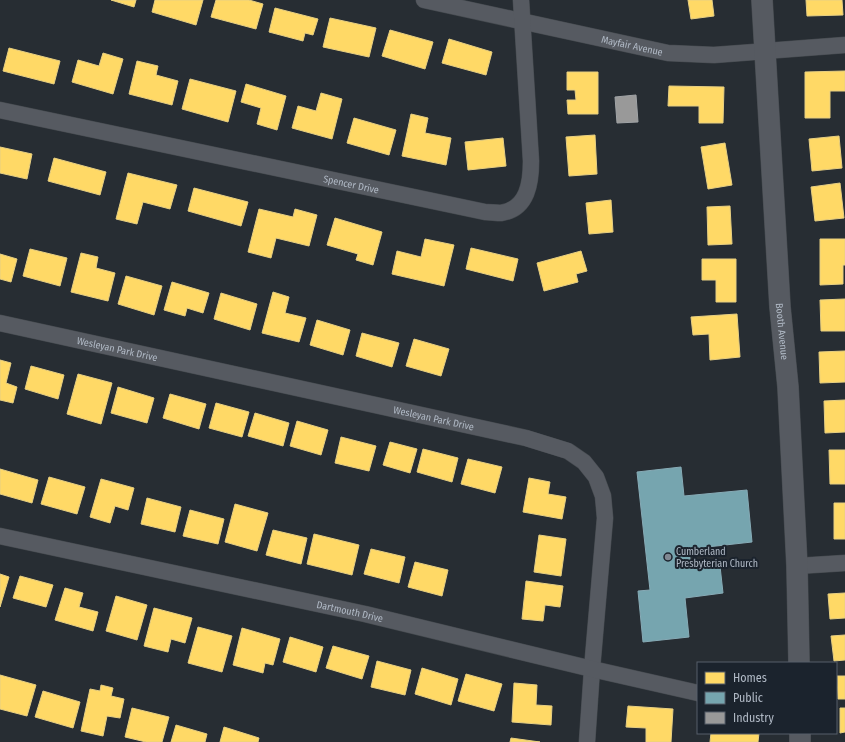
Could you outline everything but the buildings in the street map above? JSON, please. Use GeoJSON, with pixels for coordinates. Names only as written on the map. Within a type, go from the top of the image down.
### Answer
{"type":"FeatureCollection","features":[{"type":"Feature","properties":{"kind":"street","name":"Mayfair Avenue"},"geometry":{"type":"LineString","coordinates":[[424,0],[668,53],[714,55],[845,45]]}},
{"type":"Feature","properties":{"kind":"street","name":"Spencer Drive"},"geometry":{"type":"LineString","coordinates":[[0,110],[485,212],[502,213],[515,208],[525,197],[531,181],[532,161],[521,0]]}},
{"type":"Feature","properties":{"kind":"street","name":"Booth Avenue"},"geometry":{"type":"LineString","coordinates":[[762,0],[780,307],[788,387],[799,662]]}},
{"type":"Feature","properties":{"kind":"street","name":"Wesleyan Park Drive"},"geometry":{"type":"LineString","coordinates":[[0,323],[526,438],[568,451],[584,462],[596,477],[603,496],[605,518],[587,742]]}},
{"type":"Feature","properties":{"kind":"street","name":"Dartmouth Drive"},"geometry":{"type":"LineString","coordinates":[[0,536],[364,614],[697,693]]}},
{"type":"Feature","properties":{"kind":"street"},"geometry":{"type":"LineString","coordinates":[[796,566],[845,563]]}},
{"type":"Feature","properties":{"kind":"place","name":"Cumberland Presbyterian Church"},"geometry":{"type":"Point","coordinates":[668,557]}}]}
